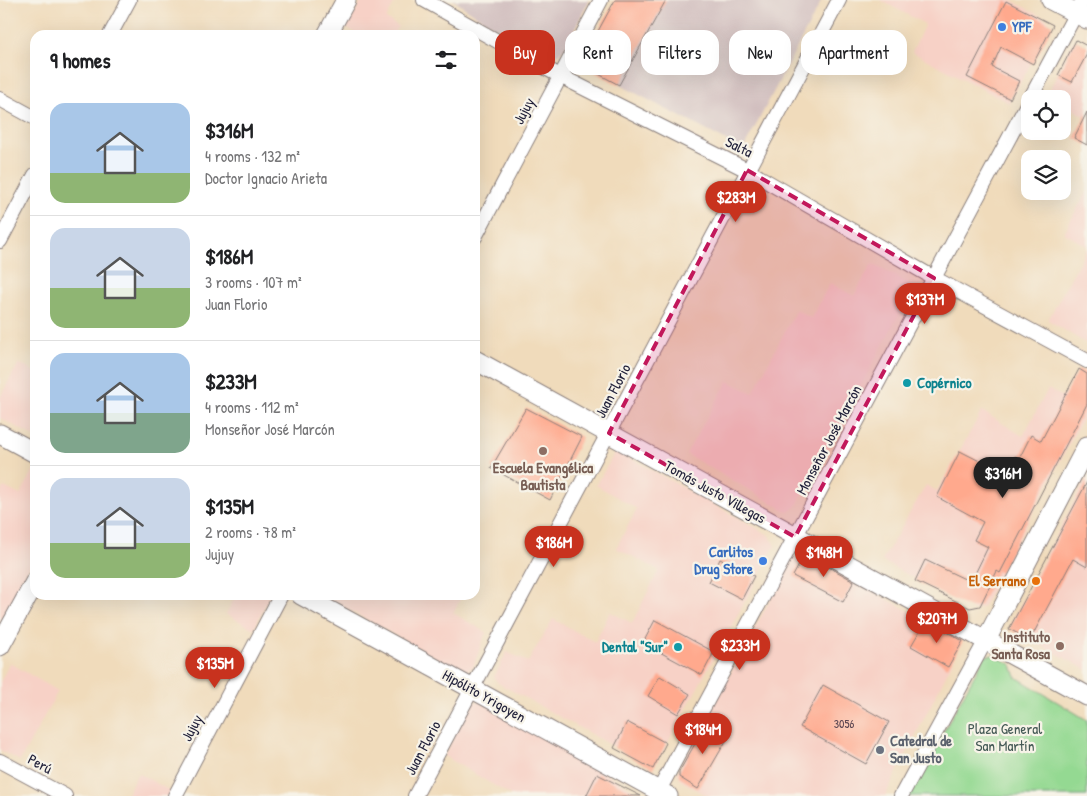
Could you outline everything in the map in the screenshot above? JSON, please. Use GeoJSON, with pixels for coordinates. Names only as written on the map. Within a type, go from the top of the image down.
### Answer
{"type":"FeatureCollection","features":[{"type":"Feature","properties":{"kind":"street"},"geometry":{"type":"LineString","coordinates":[[113,30],[129,0]]}},
{"type":"Feature","properties":{"kind":"street"},"geometry":{"type":"LineString","coordinates":[[330,30],[346,0]]}},
{"type":"Feature","properties":{"kind":"street","name":"Salta"},"geometry":{"type":"LineString","coordinates":[[424,0],[478,30]]}},
{"type":"Feature","properties":{"kind":"street","name":"Jujuy"},"geometry":{"type":"LineString","coordinates":[[480,228],[601,0]]}},
{"type":"Feature","properties":{"kind":"street","name":"Juan Florio"},"geometry":{"type":"LineString","coordinates":[[415,796],[474,690],[747,170],[839,0]]}},
{"type":"Feature","properties":{"kind":"street"},"geometry":{"type":"LineString","coordinates":[[1051,0],[1082,11]]}},
{"type":"Feature","properties":{"kind":"street","name":"Monseñor José Marcón"},"geometry":{"type":"LineString","coordinates":[[1035,90],[1082,11]]}},
{"type":"Feature","properties":{"kind":"street","name":"Salta"},"geometry":{"type":"LineString","coordinates":[[480,31],[560,76],[747,170],[934,278],[1087,361]]}},
{"type":"Feature","properties":{"kind":"street"},"geometry":{"type":"LineString","coordinates":[[0,99],[30,115]]}},
{"type":"Feature","properties":{"kind":"street","name":"Monseñor José Marcón"},"geometry":{"type":"LineString","coordinates":[[661,794],[795,537],[1021,116]]}},
{"type":"Feature","properties":{"kind":"street"},"geometry":{"type":"LineString","coordinates":[[0,241],[30,184]]}},
{"type":"Feature","properties":{"kind":"street","name":"Tomás Justo Villegas"},"geometry":{"type":"LineString","coordinates":[[480,363],[1087,696]]}},
{"type":"Feature","properties":{"kind":"street"},"geometry":{"type":"LineString","coordinates":[[0,434],[30,450]]}},
{"type":"Feature","properties":{"kind":"street"},"geometry":{"type":"LineString","coordinates":[[901,796],[986,640],[1087,446]]}},
{"type":"Feature","properties":{"kind":"street"},"geometry":{"type":"LineString","coordinates":[[0,646],[30,591]]}},
{"type":"Feature","properties":{"kind":"street","name":"Jujuy"},"geometry":{"type":"LineString","coordinates":[[175,796],[278,600]]}},
{"type":"Feature","properties":{"kind":"street","name":"Hipólito Yrigoyen"},"geometry":{"type":"LineString","coordinates":[[310,600],[661,794]]}},
{"type":"Feature","properties":{"kind":"street","name":"Perú"},"geometry":{"type":"LineString","coordinates":[[0,761],[66,796]]}},
{"type":"Feature","properties":{"kind":"highlighted area"},"geometry":{"type":"Polygon","coordinates":[[[747,170],[934,278],[795,537],[609,433],[747,170]]]}},
{"type":"Feature","properties":{"kind":"shaded area"},"geometry":{"type":"Polygon","coordinates":[[[362,0],[396,0],[386,19],[398,26],[396,30],[350,30],[346,28],[362,0]]]}},
{"type":"Feature","properties":{"kind":"shaded area"},"geometry":{"type":"Polygon","coordinates":[[[453,0],[589,0],[574,30],[565,30],[565,48],[555,55],[555,30],[499,30],[453,0]]]}},
{"type":"Feature","properties":{"kind":"shaded area"},"geometry":{"type":"Polygon","coordinates":[[[617,0],[822,0],[806,30],[801,30],[801,40],[791,59],[791,30],[729,30],[729,75],[782,75],[745,146],[738,147],[601,75],[631,75],[631,30],[603,30],[617,0]]]}},
{"type":"Feature","properties":{"kind":"shaded area"},"geometry":{"type":"Polygon","coordinates":[[[880,0],[1011,0],[1048,20],[1050,29],[1009,103],[912,52],[925,24],[880,0]]]}},
{"type":"Feature","properties":{"kind":"shaded area"},"geometry":{"type":"Polygon","coordinates":[[[1073,42],[1087,47],[1087,145],[1074,138],[1085,116],[1071,108],[1071,90],[1049,90],[1073,42]]]}},
{"type":"Feature","properties":{"kind":"shaded area"},"geometry":{"type":"Polygon","coordinates":[[[1087,190],[1087,246],[1064,233],[1087,190]]]}},
{"type":"Feature","properties":{"kind":"shaded area"},"geometry":{"type":"Polygon","coordinates":[[[1087,248],[1087,344],[1048,320],[1087,248]]]}},
{"type":"Feature","properties":{"kind":"shaded area"},"geometry":{"type":"Polygon","coordinates":[[[872,264],[910,284],[913,288],[796,507],[788,512],[686,454],[728,381],[753,393],[796,310],[811,318],[830,283],[854,296],[872,264]]]}},
{"type":"Feature","properties":{"kind":"shaded area"},"geometry":{"type":"Polygon","coordinates":[[[19,363],[30,369],[30,434],[0,418],[0,397],[19,363]]]}},
{"type":"Feature","properties":{"kind":"shaded area"},"geometry":{"type":"Polygon","coordinates":[[[1079,369],[1087,373],[1087,410],[983,607],[973,610],[882,561],[926,485],[937,491],[982,411],[1023,436],[1048,389],[1063,397],[1079,369]]]}},
{"type":"Feature","properties":{"kind":"shaded area"},"geometry":{"type":"Polygon","coordinates":[[[619,452],[769,535],[775,546],[656,764],[649,766],[498,683],[494,677],[507,652],[528,662],[553,619],[595,642],[610,612],[632,623],[659,570],[616,548],[637,509],[596,485],[614,454],[619,452]]]}},
{"type":"Feature","properties":{"kind":"shaded area"},"geometry":{"type":"Polygon","coordinates":[[[30,477],[30,566],[0,622],[0,494],[4,487],[20,495],[30,477]]]}},
{"type":"Feature","properties":{"kind":"shaded area"},"geometry":{"type":"Polygon","coordinates":[[[1087,477],[1087,670],[1015,631],[1011,623],[1087,477]]]}},
{"type":"Feature","properties":{"kind":"shaded area"},"geometry":{"type":"Polygon","coordinates":[[[800,551],[963,641],[885,796],[708,796],[680,780],[677,773],[794,555],[800,551]]]}},
{"type":"Feature","properties":{"kind":"shaded area"},"geometry":{"type":"Polygon","coordinates":[[[233,600],[268,600],[254,629],[226,614],[233,600]]]}},
{"type":"Feature","properties":{"kind":"shaded area"},"geometry":{"type":"Polygon","coordinates":[[[330,600],[460,600],[453,613],[486,632],[473,667],[460,671],[330,600]]]}},
{"type":"Feature","properties":{"kind":"shaded area"},"geometry":{"type":"Polygon","coordinates":[[[10,663],[58,691],[20,761],[0,750],[0,682],[10,663]]]}},
{"type":"Feature","properties":{"kind":"shaded area"},"geometry":{"type":"Polygon","coordinates":[[[482,700],[635,791],[635,796],[512,796],[444,756],[470,704],[482,700]]]}},
{"type":"Feature","properties":{"kind":"shaded area"},"geometry":{"type":"Polygon","coordinates":[[[138,773],[172,792],[169,796],[126,796],[138,773]]]}},
{"type":"Feature","properties":{"kind":"green space","name":"Plaza General San Martín"},"geometry":{"type":"Polygon","coordinates":[[[994,655],[1012,665],[1016,677],[1087,720],[1087,796],[908,796],[985,656],[994,655]]]}},
{"type":"Feature","properties":{"kind":"building"},"geometry":{"type":"Polygon","coordinates":[[[615,0],[666,0],[649,30],[641,30],[641,45],[631,63],[631,30],[599,30],[615,0]]]}},
{"type":"Feature","properties":{"kind":"building"},"geometry":{"type":"Polygon","coordinates":[[[1006,1],[1053,25],[1033,64],[1001,47],[992,67],[1019,81],[1010,99],[967,77],[1006,1]]]}},
{"type":"Feature","properties":{"kind":"building"},"geometry":{"type":"Polygon","coordinates":[[[1076,40],[1087,46],[1087,54],[1072,82],[1058,75],[1076,40]]]}},
{"type":"Feature","properties":{"kind":"building"},"geometry":{"type":"Polygon","coordinates":[[[600,75],[625,75],[619,85],[600,75]]]}},
{"type":"Feature","properties":{"kind":"building"},"geometry":{"type":"Polygon","coordinates":[[[1087,112],[1087,145],[1074,138],[1087,112]]]}},
{"type":"Feature","properties":{"kind":"building"},"geometry":{"type":"Polygon","coordinates":[[[1079,369],[1087,374],[1087,404],[1000,573],[997,571],[980,606],[970,608],[915,581],[925,560],[971,582],[988,547],[974,540],[983,522],[937,497],[960,451],[1005,474],[1015,456],[1019,459],[1031,435],[1041,441],[1079,369]]]}},
{"type":"Feature","properties":{"kind":"building"},"geometry":{"type":"Polygon","coordinates":[[[526,408],[582,437],[550,500],[491,468],[526,408]]]}},
{"type":"Feature","properties":{"kind":"building"},"geometry":{"type":"Polygon","coordinates":[[[1087,482],[1087,567],[1073,559],[1030,640],[1009,629],[1087,482]]]}},
{"type":"Feature","properties":{"kind":"building"},"geometry":{"type":"Polygon","coordinates":[[[805,554],[854,581],[843,602],[793,576],[805,554]]]}},
{"type":"Feature","properties":{"kind":"building"},"geometry":{"type":"Polygon","coordinates":[[[720,559],[754,576],[742,599],[709,582],[720,559]]]}},
{"type":"Feature","properties":{"kind":"building","name":"Dental \"Sur\""},"geometry":{"type":"Polygon","coordinates":[[[655,620],[714,652],[702,675],[643,643],[655,620]]]}},
{"type":"Feature","properties":{"kind":"building"},"geometry":{"type":"Polygon","coordinates":[[[926,620],[963,641],[948,667],[911,646],[926,620]]]}},
{"type":"Feature","properties":{"kind":"building"},"geometry":{"type":"Polygon","coordinates":[[[660,676],[690,694],[678,714],[648,696],[660,676]]]}},
{"type":"Feature","properties":{"kind":"building","name":"Catedral de San Justo"},"geometry":{"type":"Polygon","coordinates":[[[823,685],[889,722],[866,764],[800,727],[823,685]]]}},
{"type":"Feature","properties":{"kind":"building"},"geometry":{"type":"Polygon","coordinates":[[[708,721],[730,734],[698,789],[679,777],[679,772],[708,721]]]}},
{"type":"Feature","properties":{"kind":"building"},"geometry":{"type":"Polygon","coordinates":[[[627,722],[666,743],[653,769],[614,748],[627,722]]]}},
{"type":"Feature","properties":{"kind":"building"},"geometry":{"type":"Polygon","coordinates":[[[597,774],[641,796],[586,796],[597,774]]]}},
{"type":"Feature","properties":{"kind":"place","name":"YPF"},"geometry":{"type":"Point","coordinates":[1002,27]}},
{"type":"Feature","properties":{"kind":"place","name":"Copérnico"},"geometry":{"type":"Point","coordinates":[907,383]}},
{"type":"Feature","properties":{"kind":"place","name":"Escuela Evangélica Bautista"},"geometry":{"type":"Point","coordinates":[543,451]}},
{"type":"Feature","properties":{"kind":"place","name":"Carlitos Drug Store"},"geometry":{"type":"Point","coordinates":[763,561]}},
{"type":"Feature","properties":{"kind":"place","name":"El Serrano"},"geometry":{"type":"Point","coordinates":[1036,581]}},
{"type":"Feature","properties":{"kind":"place","name":"Instituto Santa Rosa"},"geometry":{"type":"Point","coordinates":[1060,646]}},
{"type":"Feature","properties":{"kind":"place","name":"Dental \"Sur\""},"geometry":{"type":"Point","coordinates":[678,647]}},
{"type":"Feature","properties":{"kind":"place","name":"Catedral de San Justo"},"geometry":{"type":"Point","coordinates":[880,750]}}]}
